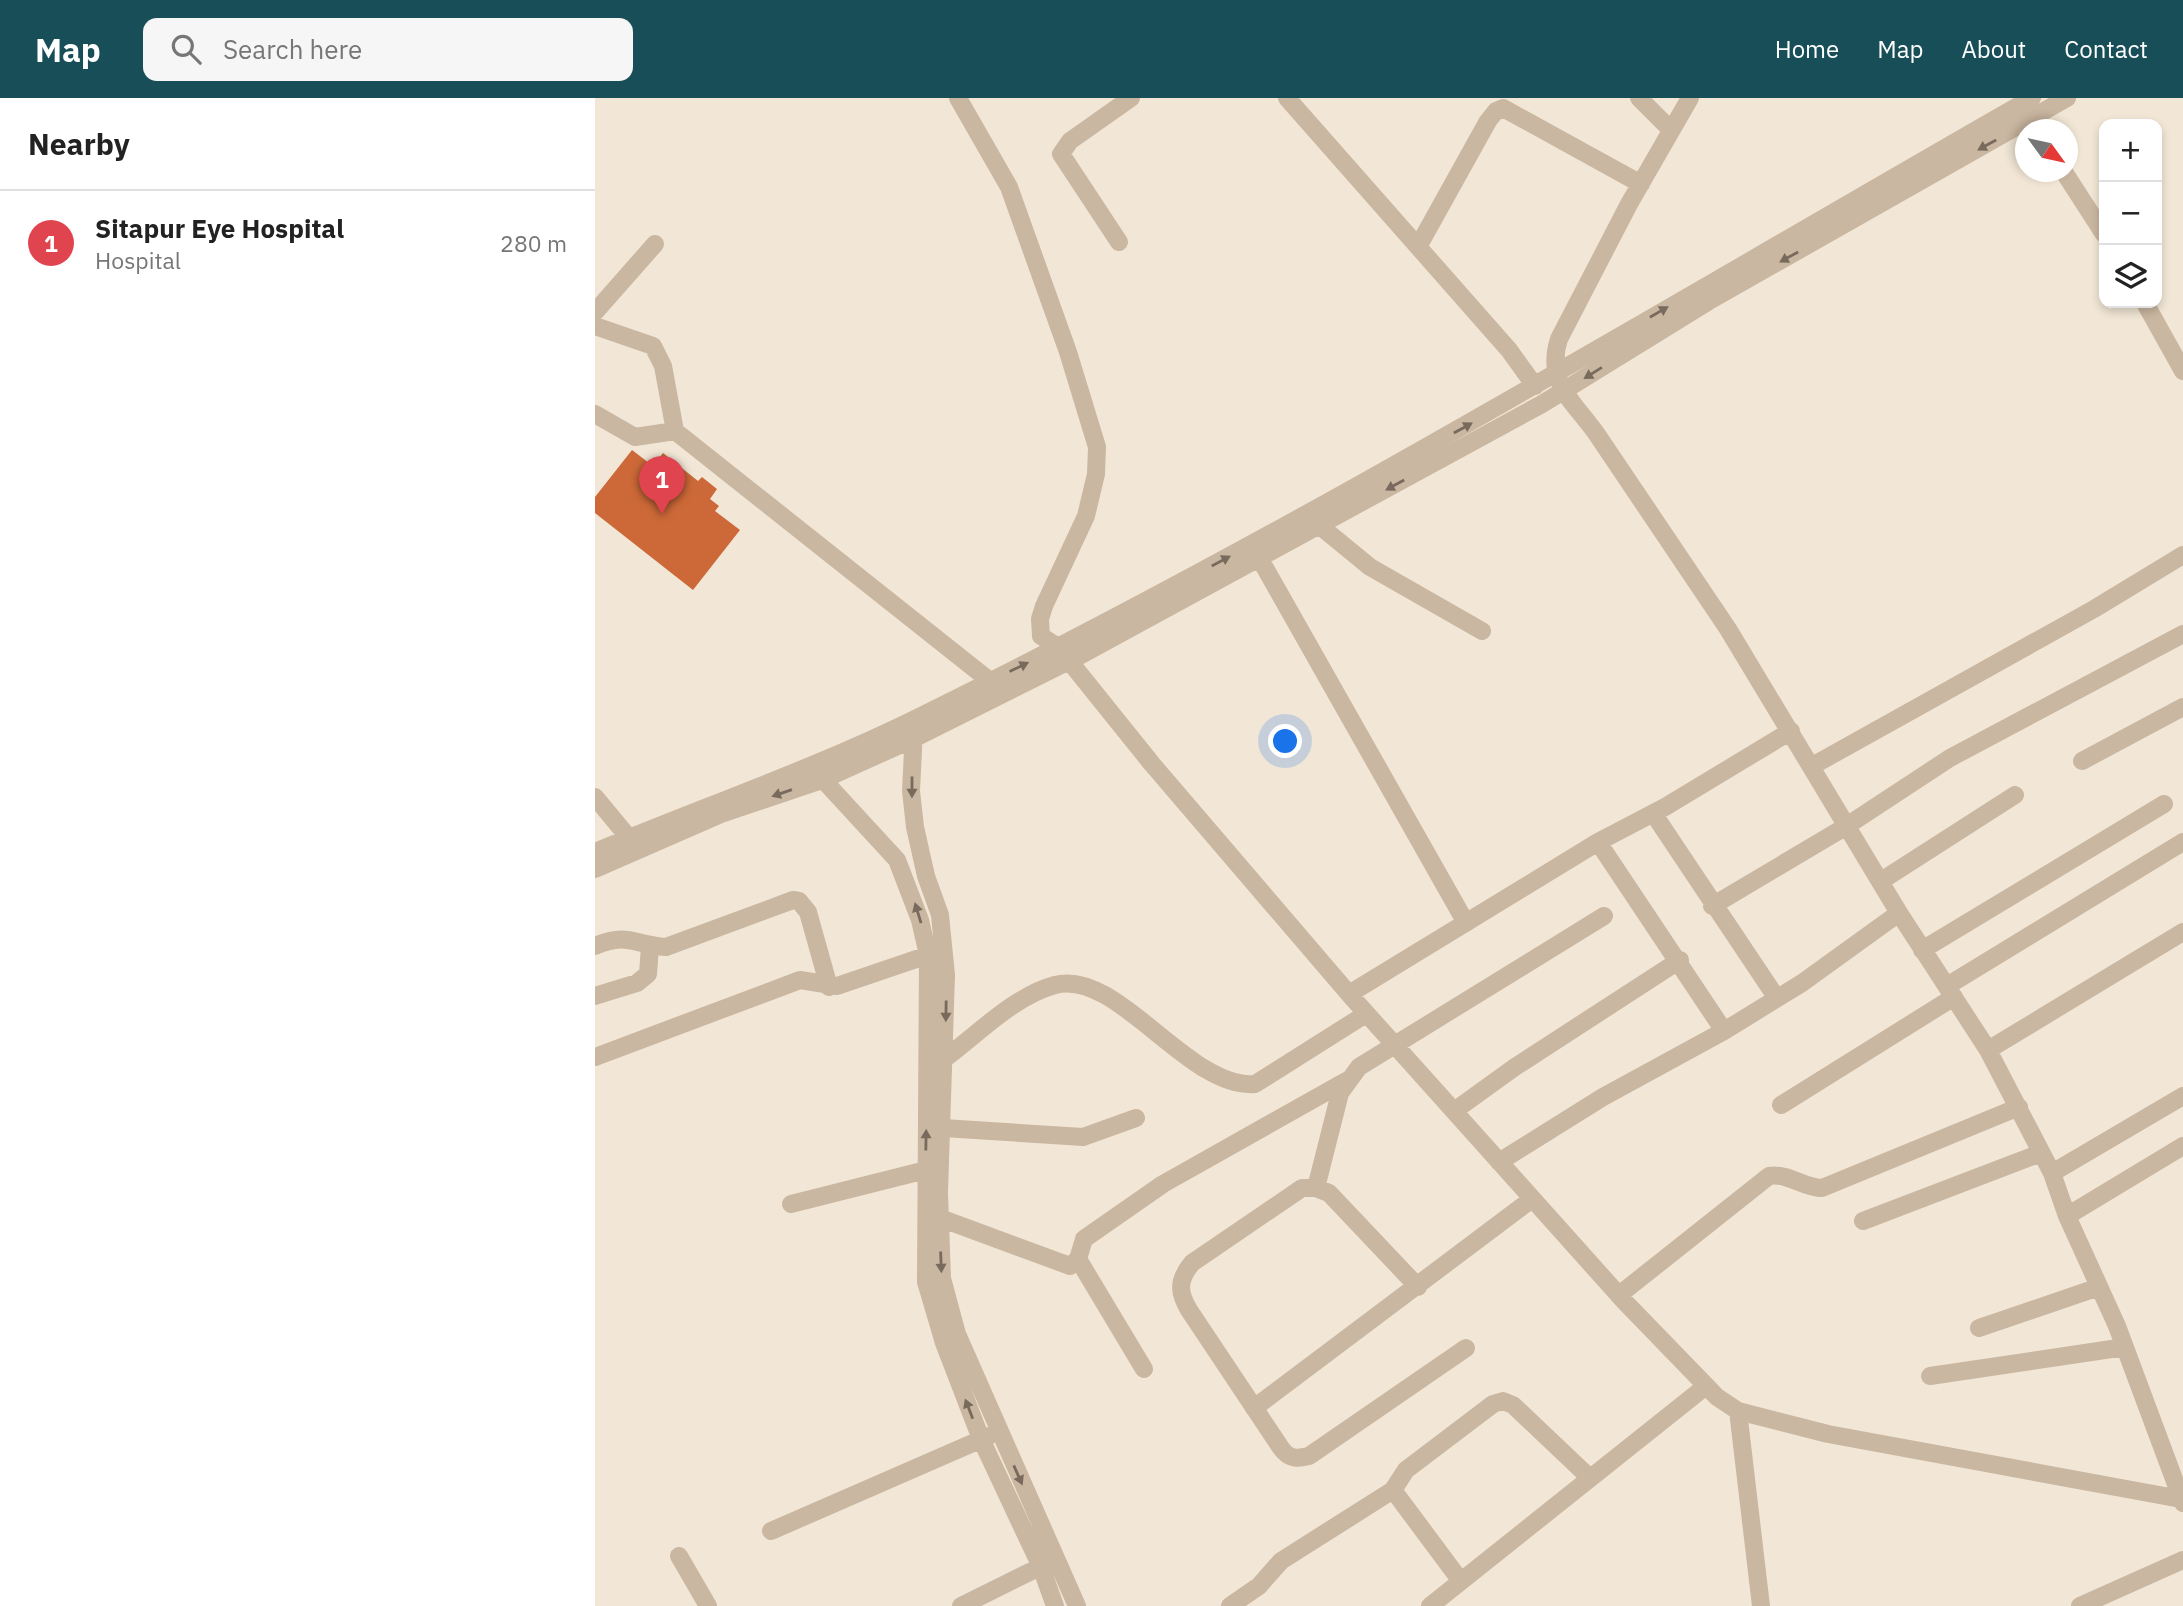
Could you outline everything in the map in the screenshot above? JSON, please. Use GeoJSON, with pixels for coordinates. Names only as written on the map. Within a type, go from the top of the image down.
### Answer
{"type":"FeatureCollection","features":[{"type":"Feature","properties":{"kind":"street"},"geometry":{"type":"LineString","coordinates":[[958,98],[1009,187],[1068,352],[1097,447],[1096,474],[1089,508],[1040,618],[1041,636],[1063,654],[1152,764],[1366,1014],[1619,1295],[1706,1386],[1738,1410],[1828,1434],[2182,1501]]}},
{"type":"Feature","properties":{"kind":"street"},"geometry":{"type":"LineString","coordinates":[[1119,242],[1061,154],[1070,141],[1131,98]]}},
{"type":"Feature","properties":{"kind":"street"},"geometry":{"type":"LineString","coordinates":[[1287,98],[1509,349],[1535,386]]}},
{"type":"Feature","properties":{"kind":"street"},"geometry":{"type":"LineString","coordinates":[[1639,98],[1671,130]]}},
{"type":"Feature","properties":{"kind":"street"},"geometry":{"type":"LineString","coordinates":[[1690,98],[1559,339],[1554,360],[1555,373],[1563,392],[1574,402],[1596,433],[1728,629],[1812,766],[1845,827],[1988,1050],[2052,1173],[2067,1216],[2125,1347],[2182,1501]]}},
{"type":"Feature","properties":{"kind":"street"},"geometry":{"type":"LineString","coordinates":[[2041,119],[2067,98]]}},
{"type":"Feature","properties":{"kind":"street"},"geometry":{"type":"LineString","coordinates":[[595,869],[721,814],[822,780],[913,739],[1535,386],[2027,99],[2032,119]]}},
{"type":"Feature","properties":{"kind":"street"},"geometry":{"type":"LineString","coordinates":[[1419,245],[1487,121],[1503,108],[1641,184]]}},
{"type":"Feature","properties":{"kind":"street"},"geometry":{"type":"LineString","coordinates":[[595,852],[810,765],[915,719],[990,681],[1063,654],[1260,559],[1563,392],[1709,302],[2015,135]]}},
{"type":"Feature","properties":{"kind":"street"},"geometry":{"type":"LineString","coordinates":[[2070,182],[2099,226]]}},
{"type":"Feature","properties":{"kind":"street"},"geometry":{"type":"LineString","coordinates":[[595,312],[655,244]]}},
{"type":"Feature","properties":{"kind":"street"},"geometry":{"type":"LineString","coordinates":[[2148,308],[2183,371]]}},
{"type":"Feature","properties":{"kind":"street"},"geometry":{"type":"LineString","coordinates":[[595,326],[653,346],[663,366],[675,431],[990,681]]}},
{"type":"Feature","properties":{"kind":"street"},"geometry":{"type":"LineString","coordinates":[[595,414],[635,437],[675,431]]}},
{"type":"Feature","properties":{"kind":"street"},"geometry":{"type":"LineString","coordinates":[[1320,526],[1370,567],[1482,631]]}},
{"type":"Feature","properties":{"kind":"street"},"geometry":{"type":"LineString","coordinates":[[1812,766],[2094,609],[2183,555]]}},
{"type":"Feature","properties":{"kind":"street"},"geometry":{"type":"LineString","coordinates":[[1260,559],[1466,923]]}},
{"type":"Feature","properties":{"kind":"street"},"geometry":{"type":"LineString","coordinates":[[1712,906],[1845,827],[1950,758],[2183,634]]}},
{"type":"Feature","properties":{"kind":"street"},"geometry":{"type":"LineString","coordinates":[[2082,761],[2183,707]]}},
{"type":"Feature","properties":{"kind":"street"},"geometry":{"type":"LineString","coordinates":[[915,719],[911,791],[915,827],[926,876],[940,915],[926,1170],[926,1283],[944,1343],[981,1439],[1048,1563],[1077,1606]]}},
{"type":"Feature","properties":{"kind":"street"},"geometry":{"type":"LineString","coordinates":[[1349,994],[1598,842],[1653,813],[1791,731]]}},
{"type":"Feature","properties":{"kind":"street"},"geometry":{"type":"LineString","coordinates":[[810,765],[897,860],[920,920],[946,975],[940,1218],[942,1278],[957,1334],[999,1431],[1048,1563],[1055,1606]]}},
{"type":"Feature","properties":{"kind":"street"},"geometry":{"type":"LineString","coordinates":[[1881,881],[2015,795]]}},
{"type":"Feature","properties":{"kind":"street"},"geometry":{"type":"LineString","coordinates":[[595,797],[629,838]]}},
{"type":"Feature","properties":{"kind":"street"},"geometry":{"type":"LineString","coordinates":[[1922,950],[2164,804]]}},
{"type":"Feature","properties":{"kind":"street"},"geometry":{"type":"LineString","coordinates":[[1653,813],[1712,906],[1776,997]]}},
{"type":"Feature","properties":{"kind":"street"},"geometry":{"type":"LineString","coordinates":[[1598,842],[1680,960],[1724,1031]]}},
{"type":"Feature","properties":{"kind":"street"},"geometry":{"type":"LineString","coordinates":[[1781,1105],[2183,842]]}},
{"type":"Feature","properties":{"kind":"street"},"geometry":{"type":"LineString","coordinates":[[595,946],[627,937],[650,946],[666,947],[799,901],[808,912],[829,987]]}},
{"type":"Feature","properties":{"kind":"street"},"geometry":{"type":"LineString","coordinates":[[1499,1162],[1603,1097],[1724,1031],[1802,983],[1899,914]]}},
{"type":"Feature","properties":{"kind":"street"},"geometry":{"type":"LineString","coordinates":[[940,1218],[1070,1266],[1078,1259],[1084,1239],[1163,1184],[1346,1081],[1359,1067],[1604,916]]}},
{"type":"Feature","properties":{"kind":"street"},"geometry":{"type":"LineString","coordinates":[[1988,1050],[2183,932]]}},
{"type":"Feature","properties":{"kind":"street"},"geometry":{"type":"LineString","coordinates":[[595,996],[642,981],[649,974],[650,946]]}},
{"type":"Feature","properties":{"kind":"street"},"geometry":{"type":"LineString","coordinates":[[595,1057],[800,980],[829,987],[936,952]]}},
{"type":"Feature","properties":{"kind":"street"},"geometry":{"type":"LineString","coordinates":[[1454,1111],[1515,1067],[1680,960]]}},
{"type":"Feature","properties":{"kind":"street"},"geometry":{"type":"LineString","coordinates":[[944,1059],[1023,999],[1064,983],[1089,989],[1114,1002],[1208,1071],[1245,1085],[1255,1084],[1366,1014]]}},
{"type":"Feature","properties":{"kind":"street"},"geometry":{"type":"LineString","coordinates":[[1316,1188],[1346,1081]]}},
{"type":"Feature","properties":{"kind":"street"},"geometry":{"type":"LineString","coordinates":[[2052,1173],[2183,1096]]}},
{"type":"Feature","properties":{"kind":"street"},"geometry":{"type":"LineString","coordinates":[[1619,1295],[1769,1176],[1790,1176],[1814,1188],[1822,1188],[2019,1107]]}},
{"type":"Feature","properties":{"kind":"street"},"geometry":{"type":"LineString","coordinates":[[943,1128],[1083,1137],[1136,1118]]}},
{"type":"Feature","properties":{"kind":"street"},"geometry":{"type":"LineString","coordinates":[[2067,1216],[2183,1146]]}},
{"type":"Feature","properties":{"kind":"street"},"geometry":{"type":"LineString","coordinates":[[1863,1222],[2041,1153]]}},
{"type":"Feature","properties":{"kind":"street"},"geometry":{"type":"LineString","coordinates":[[791,1204],[926,1170]]}},
{"type":"Feature","properties":{"kind":"street"},"geometry":{"type":"LineString","coordinates":[[1418,1287],[1329,1193],[1316,1188],[1302,1188],[1192,1263],[1183,1275],[1179,1289],[1182,1299],[1287,1456],[1297,1459],[1309,1456],[1466,1348]]}},
{"type":"Feature","properties":{"kind":"street"},"geometry":{"type":"LineString","coordinates":[[1254,1408],[1532,1199]]}},
{"type":"Feature","properties":{"kind":"street"},"geometry":{"type":"LineString","coordinates":[[1078,1259],[1144,1369]]}},
{"type":"Feature","properties":{"kind":"street"},"geometry":{"type":"LineString","coordinates":[[1979,1328],[2099,1287]]}},
{"type":"Feature","properties":{"kind":"street"},"geometry":{"type":"LineString","coordinates":[[1930,1376],[2125,1347]]}},
{"type":"Feature","properties":{"kind":"street"},"geometry":{"type":"LineString","coordinates":[[1430,1606],[1706,1386]]}},
{"type":"Feature","properties":{"kind":"street"},"geometry":{"type":"LineString","coordinates":[[1230,1606],[1259,1586],[1282,1561],[1393,1490],[1406,1470],[1493,1404],[1503,1401],[1513,1405],[1590,1478]]}},
{"type":"Feature","properties":{"kind":"street"},"geometry":{"type":"LineString","coordinates":[[1738,1410],[1761,1606]]}},
{"type":"Feature","properties":{"kind":"street"},"geometry":{"type":"LineString","coordinates":[[771,1531],[999,1431]]}},
{"type":"Feature","properties":{"kind":"street"},"geometry":{"type":"LineString","coordinates":[[1393,1490],[1460,1580]]}},
{"type":"Feature","properties":{"kind":"street"},"geometry":{"type":"LineString","coordinates":[[680,1556],[708,1606]]}},
{"type":"Feature","properties":{"kind":"street"},"geometry":{"type":"LineString","coordinates":[[2080,1606],[2183,1560]]}},
{"type":"Feature","properties":{"kind":"street"},"geometry":{"type":"LineString","coordinates":[[961,1606],[1048,1563]]}},
{"type":"Feature","properties":{"kind":"building"},"geometry":{"type":"Polygon","coordinates":[[[632,450],[653,466],[663,453],[698,481],[702,477],[717,489],[710,499],[719,506],[715,511],[740,530],[693,590],[595,513],[595,497],[632,450]]]}},
{"type":"Feature","properties":{"kind":"place","name":"Sitapur Eye Hospital"},"geometry":{"type":"Point","coordinates":[662,514]}}]}
